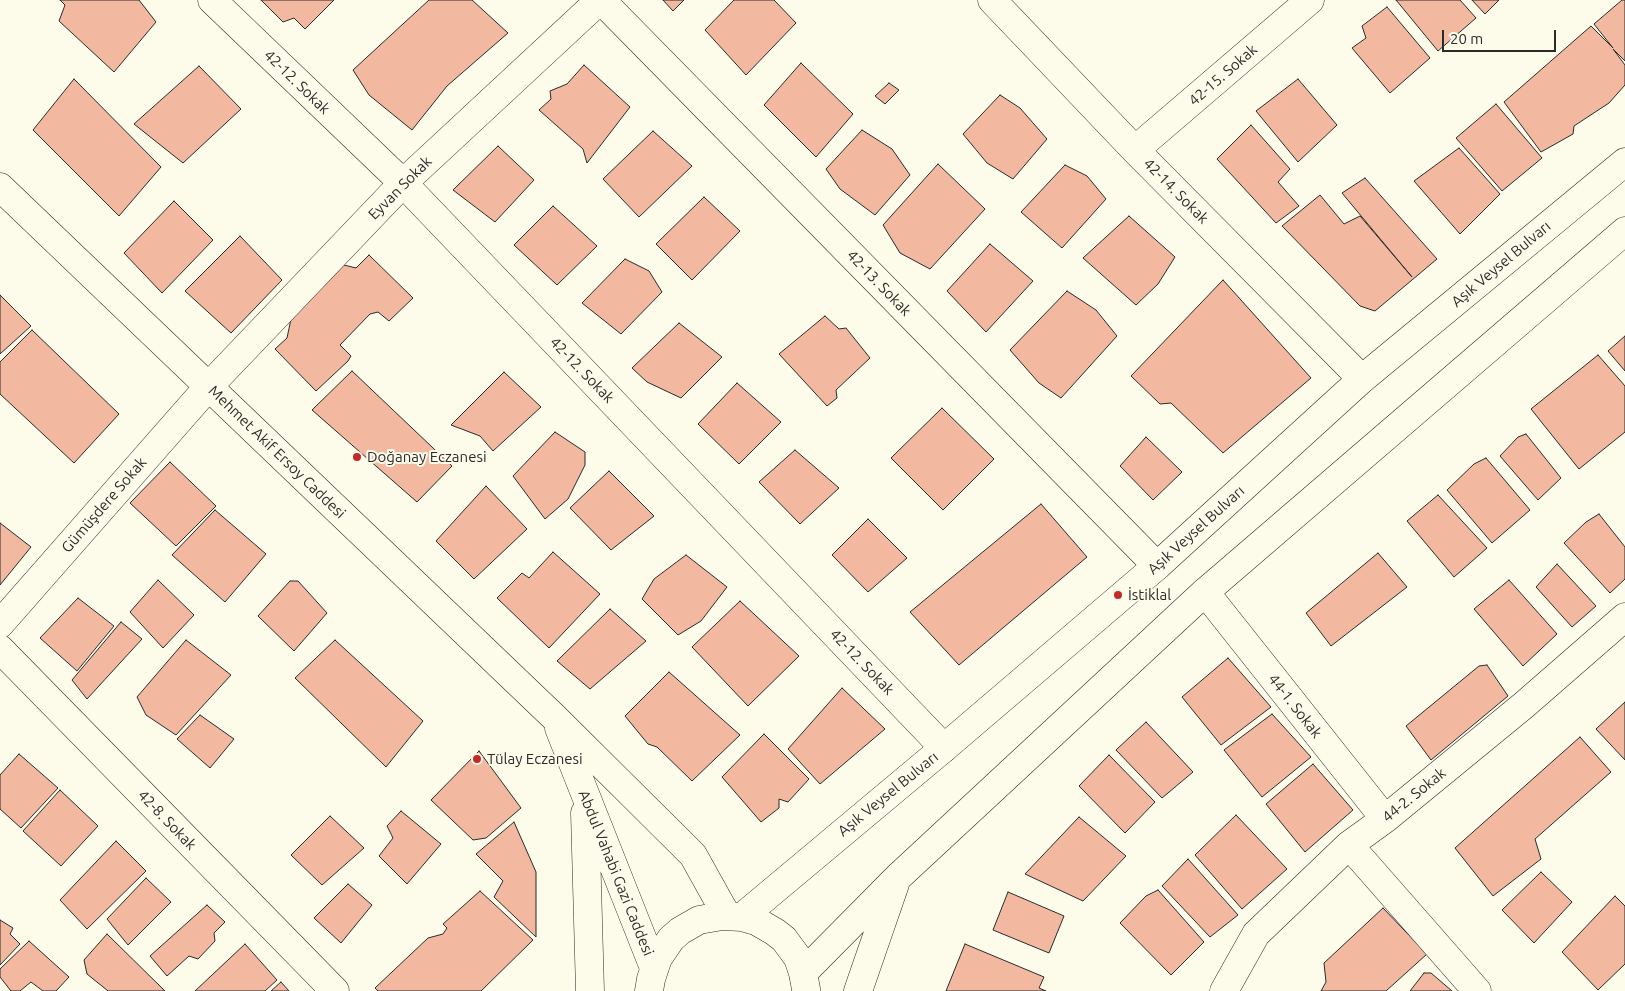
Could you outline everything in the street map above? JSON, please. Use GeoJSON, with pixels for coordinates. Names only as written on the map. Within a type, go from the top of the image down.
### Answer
{"type":"FeatureCollection","features":[{"type":"Feature","properties":{"kind":"street","name":"42-12. Sokak"},"geometry":{"type":"LineString","coordinates":[[212,0],[403,183],[944,748]]}},
{"type":"Feature","properties":{"kind":"street","name":"Eyvan Sokak"},"geometry":{"type":"LineString","coordinates":[[208,386],[403,183],[601,0]]}},
{"type":"Feature","properties":{"kind":"street","name":"42-13. Sokak"},"geometry":{"type":"LineString","coordinates":[[601,0],[1157,566]]}},
{"type":"Feature","properties":{"kind":"street","name":"42-14. Sokak"},"geometry":{"type":"LineString","coordinates":[[992,0],[1135,150],[1362,379]]}},
{"type":"Feature","properties":{"kind":"street","name":"42-15. Sokak"},"geometry":{"type":"LineString","coordinates":[[1135,150],[1310,0]]}},
{"type":"Feature","properties":{"kind":"street","name":"Aşık Veysel Bulvarı"},"geometry":{"type":"LineString","coordinates":[[734,916],[944,748],[1157,566],[1362,379],[1625,162]]}},
{"type":"Feature","properties":{"kind":"street","name":"Mehmet Akif Ersoy Caddesi"},"geometry":{"type":"LineString","coordinates":[[0,187],[554,717]]}},
{"type":"Feature","properties":{"kind":"street"},"geometry":{"type":"LineString","coordinates":[[805,982],[897,878],[1205,592],[1625,231]]}},
{"type":"Feature","properties":{"kind":"street","name":"Gümüşdere Sokak"},"geometry":{"type":"LineString","coordinates":[[0,624],[208,386]]}},
{"type":"Feature","properties":{"kind":"street","name":"44-1. Sokak"},"geometry":{"type":"LineString","coordinates":[[1205,592],[1385,819]]}},
{"type":"Feature","properties":{"kind":"street","name":"44-2. Sokak"},"geometry":{"type":"LineString","coordinates":[[1224,991],[1256,934],[1349,845],[1385,819],[1524,705],[1625,617]]}},
{"type":"Feature","properties":{"kind":"street","name":"42-8. Sokak"},"geometry":{"type":"LineString","coordinates":[[0,650],[335,991]]}},
{"type":"Feature","properties":{"kind":"street"},"geometry":{"type":"LineString","coordinates":[[554,717],[693,855],[734,916]]}},
{"type":"Feature","properties":{"kind":"street","name":"Abdul Vahabi Gazi Caddesi"},"geometry":{"type":"LineString","coordinates":[[554,717],[652,980]]}},
{"type":"Feature","properties":{"kind":"street"},"geometry":{"type":"LineString","coordinates":[[584,794],[590,991]]}},
{"type":"Feature","properties":{"kind":"street"},"geometry":{"type":"LineString","coordinates":[[1349,845],[1477,991]]}},
{"type":"Feature","properties":{"kind":"street"},"geometry":{"type":"LineString","coordinates":[[858,991],[897,878]]}},
{"type":"Feature","properties":{"kind":"street"},"geometry":{"type":"LineString","coordinates":[[652,980],[664,948],[680,932],[700,920],[734,916],[760,922],[784,939],[798,958],[805,982]]}},
{"type":"Feature","properties":{"kind":"building"},"geometry":{"type":"Polygon","coordinates":[[[60,0],[139,0],[156,22],[114,72],[59,21],[65,5],[60,0]]]}},
{"type":"Feature","properties":{"kind":"building"},"geometry":{"type":"Polygon","coordinates":[[[261,0],[334,0],[305,29],[294,18],[283,22],[261,0]]]}},
{"type":"Feature","properties":{"kind":"building"},"geometry":{"type":"Polygon","coordinates":[[[429,0],[472,0],[508,33],[447,86],[412,130],[369,95],[353,70],[429,0]]]}},
{"type":"Feature","properties":{"kind":"building"},"geometry":{"type":"Polygon","coordinates":[[[663,0],[684,0],[673,11],[663,0]]]}},
{"type":"Feature","properties":{"kind":"building"},"geometry":{"type":"Polygon","coordinates":[[[734,0],[774,0],[796,23],[746,75],[705,30],[734,0]]]}},
{"type":"Feature","properties":{"kind":"building"},"geometry":{"type":"Polygon","coordinates":[[[1396,0],[1460,0],[1476,18],[1438,51],[1396,0]]]}},
{"type":"Feature","properties":{"kind":"building"},"geometry":{"type":"Polygon","coordinates":[[[1472,0],[1499,0],[1485,14],[1472,0]]]}},
{"type":"Feature","properties":{"kind":"building"},"geometry":{"type":"Polygon","coordinates":[[[1622,0],[1625,0],[1625,61],[1613,49],[1625,65],[1625,85],[1609,103],[1574,126],[1573,134],[1541,152],[1504,102],[1591,26],[1613,48],[1594,24],[1622,0]]]}},
{"type":"Feature","properties":{"kind":"building"},"geometry":{"type":"Polygon","coordinates":[[[1387,7],[1430,58],[1390,93],[1352,48],[1366,38],[1362,26],[1387,7]]]}},
{"type":"Feature","properties":{"kind":"building"},"geometry":{"type":"Polygon","coordinates":[[[801,63],[853,114],[816,157],[764,105],[801,63]]]}},
{"type":"Feature","properties":{"kind":"building"},"geometry":{"type":"Polygon","coordinates":[[[584,65],[630,107],[587,163],[583,149],[539,110],[551,99],[550,91],[567,84],[584,65]]]}},
{"type":"Feature","properties":{"kind":"building"},"geometry":{"type":"Polygon","coordinates":[[[199,66],[241,109],[183,163],[134,124],[199,66]]]}},
{"type":"Feature","properties":{"kind":"building"},"geometry":{"type":"Polygon","coordinates":[[[74,79],[161,167],[119,216],[33,130],[74,79]]]}},
{"type":"Feature","properties":{"kind":"building"},"geometry":{"type":"Polygon","coordinates":[[[1298,79],[1337,125],[1298,162],[1256,111],[1298,79]]]}},
{"type":"Feature","properties":{"kind":"building"},"geometry":{"type":"Polygon","coordinates":[[[889,83],[899,90],[885,104],[875,96],[889,83]]]}},
{"type":"Feature","properties":{"kind":"building"},"geometry":{"type":"Polygon","coordinates":[[[1000,95],[1020,108],[1047,139],[1013,179],[987,163],[963,134],[1000,95]]]}},
{"type":"Feature","properties":{"kind":"building"},"geometry":{"type":"Polygon","coordinates":[[[1496,104],[1542,158],[1502,191],[1456,138],[1496,104]]]}},
{"type":"Feature","properties":{"kind":"building"},"geometry":{"type":"Polygon","coordinates":[[[1251,125],[1290,169],[1278,182],[1299,206],[1276,223],[1217,159],[1251,125]]]}},
{"type":"Feature","properties":{"kind":"building"},"geometry":{"type":"Polygon","coordinates":[[[862,130],[892,149],[910,175],[875,215],[840,189],[826,169],[862,130]]]}},
{"type":"Feature","properties":{"kind":"building"},"geometry":{"type":"Polygon","coordinates":[[[653,131],[692,166],[639,217],[603,179],[653,131]]]}},
{"type":"Feature","properties":{"kind":"building"},"geometry":{"type":"Polygon","coordinates":[[[498,146],[534,180],[495,222],[453,190],[498,146]]]}},
{"type":"Feature","properties":{"kind":"building"},"geometry":{"type":"Polygon","coordinates":[[[1459,148],[1500,194],[1460,234],[1414,181],[1459,148]]]}},
{"type":"Feature","properties":{"kind":"building"},"geometry":{"type":"Polygon","coordinates":[[[938,164],[985,209],[930,269],[900,253],[883,225],[938,164]]]}},
{"type":"Feature","properties":{"kind":"building"},"geometry":{"type":"Polygon","coordinates":[[[1065,165],[1087,176],[1106,199],[1062,248],[1021,212],[1065,165]]]}},
{"type":"Feature","properties":{"kind":"building"},"geometry":{"type":"Polygon","coordinates":[[[1365,178],[1437,259],[1375,311],[1360,306],[1282,226],[1320,195],[1344,224],[1360,216],[1412,277],[1342,193],[1365,178]]]}},
{"type":"Feature","properties":{"kind":"building"},"geometry":{"type":"Polygon","coordinates":[[[704,197],[740,231],[692,280],[656,244],[704,197]]]}},
{"type":"Feature","properties":{"kind":"building"},"geometry":{"type":"Polygon","coordinates":[[[174,201],[213,240],[162,293],[124,253],[174,201]]]}},
{"type":"Feature","properties":{"kind":"building"},"geometry":{"type":"Polygon","coordinates":[[[553,206],[597,246],[557,285],[514,245],[553,206]]]}},
{"type":"Feature","properties":{"kind":"building"},"geometry":{"type":"Polygon","coordinates":[[[1129,216],[1175,257],[1158,284],[1136,305],[1083,258],[1129,216]]]}},
{"type":"Feature","properties":{"kind":"building"},"geometry":{"type":"Polygon","coordinates":[[[240,236],[282,280],[231,333],[185,291],[240,236]]]}},
{"type":"Feature","properties":{"kind":"building"},"geometry":{"type":"Polygon","coordinates":[[[990,244],[1033,281],[986,332],[947,291],[990,244]]]}},
{"type":"Feature","properties":{"kind":"building"},"geometry":{"type":"Polygon","coordinates":[[[369,255],[413,298],[389,321],[378,312],[370,314],[340,345],[351,356],[348,361],[316,391],[275,349],[287,338],[291,319],[344,265],[356,268],[369,255]]]}},
{"type":"Feature","properties":{"kind":"building"},"geometry":{"type":"Polygon","coordinates":[[[625,259],[649,271],[662,292],[621,334],[582,303],[625,259]]]}},
{"type":"Feature","properties":{"kind":"building"},"geometry":{"type":"Polygon","coordinates":[[[1223,280],[1311,378],[1223,453],[1171,403],[1160,404],[1131,376],[1223,280]]]}},
{"type":"Feature","properties":{"kind":"building"},"geometry":{"type":"Polygon","coordinates":[[[1067,291],[1096,310],[1117,336],[1061,398],[1039,383],[1010,350],[1067,291]]]}},
{"type":"Feature","properties":{"kind":"building"},"geometry":{"type":"Polygon","coordinates":[[[0,295],[31,326],[0,354],[0,295]]]}},
{"type":"Feature","properties":{"kind":"building"},"geometry":{"type":"Polygon","coordinates":[[[825,316],[839,329],[846,328],[870,358],[836,390],[837,398],[827,406],[779,354],[825,316]]]}},
{"type":"Feature","properties":{"kind":"building"},"geometry":{"type":"Polygon","coordinates":[[[679,323],[722,357],[681,398],[647,382],[632,368],[679,323]]]}},
{"type":"Feature","properties":{"kind":"building"},"geometry":{"type":"Polygon","coordinates":[[[32,330],[119,414],[74,463],[0,394],[0,362],[32,330]]]}},
{"type":"Feature","properties":{"kind":"building"},"geometry":{"type":"Polygon","coordinates":[[[1625,336],[1625,371],[1608,351],[1625,336]]]}},
{"type":"Feature","properties":{"kind":"building"},"geometry":{"type":"Polygon","coordinates":[[[1598,355],[1625,386],[1625,432],[1579,469],[1531,409],[1598,355]]]}},
{"type":"Feature","properties":{"kind":"building"},"geometry":{"type":"Polygon","coordinates":[[[352,371],[452,466],[417,502],[312,410],[352,371]]]}},
{"type":"Feature","properties":{"kind":"building"},"geometry":{"type":"Polygon","coordinates":[[[504,372],[541,407],[493,451],[480,436],[451,425],[504,372]]]}},
{"type":"Feature","properties":{"kind":"building"},"geometry":{"type":"Polygon","coordinates":[[[737,383],[781,422],[739,464],[698,424],[737,383]]]}},
{"type":"Feature","properties":{"kind":"building"},"geometry":{"type":"Polygon","coordinates":[[[942,408],[994,459],[943,510],[891,458],[942,408]]]}},
{"type":"Feature","properties":{"kind":"building"},"geometry":{"type":"Polygon","coordinates":[[[555,432],[585,452],[585,465],[568,499],[545,519],[513,476],[555,432]]]}},
{"type":"Feature","properties":{"kind":"building"},"geometry":{"type":"Polygon","coordinates":[[[1526,434],[1561,478],[1538,500],[1500,456],[1518,437],[1526,434]]]}},
{"type":"Feature","properties":{"kind":"building"},"geometry":{"type":"Polygon","coordinates":[[[1146,437],[1182,472],[1153,500],[1120,466],[1146,437]]]}},
{"type":"Feature","properties":{"kind":"building"},"geometry":{"type":"Polygon","coordinates":[[[795,450],[839,488],[800,524],[759,482],[795,450]]]}},
{"type":"Feature","properties":{"kind":"building"},"geometry":{"type":"Polygon","coordinates":[[[1486,458],[1530,510],[1492,543],[1447,490],[1474,464],[1486,458]]]}},
{"type":"Feature","properties":{"kind":"building"},"geometry":{"type":"Polygon","coordinates":[[[170,462],[216,506],[176,546],[130,503],[170,462]]]}},
{"type":"Feature","properties":{"kind":"building"},"geometry":{"type":"Polygon","coordinates":[[[609,471],[654,516],[611,550],[570,508],[609,471]]]}},
{"type":"Feature","properties":{"kind":"building"},"geometry":{"type":"Polygon","coordinates":[[[486,486],[527,529],[474,579],[436,541],[486,486]]]}},
{"type":"Feature","properties":{"kind":"building"},"geometry":{"type":"Polygon","coordinates":[[[1438,495],[1487,548],[1454,577],[1407,521],[1438,495]]]}},
{"type":"Feature","properties":{"kind":"building"},"geometry":{"type":"Polygon","coordinates":[[[1041,504],[1087,557],[959,665],[910,612],[1041,504]]]}},
{"type":"Feature","properties":{"kind":"building"},"geometry":{"type":"Polygon","coordinates":[[[215,510],[266,554],[225,602],[172,555],[215,510]]]}},
{"type":"Feature","properties":{"kind":"building"},"geometry":{"type":"Polygon","coordinates":[[[1599,514],[1625,547],[1625,579],[1610,593],[1564,543],[1586,522],[1599,514]]]}},
{"type":"Feature","properties":{"kind":"building"},"geometry":{"type":"Polygon","coordinates":[[[868,519],[907,558],[868,592],[832,555],[868,519]]]}},
{"type":"Feature","properties":{"kind":"building"},"geometry":{"type":"Polygon","coordinates":[[[0,523],[31,547],[0,585],[0,523]]]}},
{"type":"Feature","properties":{"kind":"building"},"geometry":{"type":"Polygon","coordinates":[[[553,552],[600,594],[549,648],[497,598],[522,573],[529,578],[553,552]]]}},
{"type":"Feature","properties":{"kind":"building"},"geometry":{"type":"Polygon","coordinates":[[[1378,553],[1407,587],[1331,646],[1306,613],[1378,553]]]}},
{"type":"Feature","properties":{"kind":"building"},"geometry":{"type":"Polygon","coordinates":[[[686,555],[727,587],[701,621],[678,635],[642,599],[654,579],[686,555]]]}},
{"type":"Feature","properties":{"kind":"building"},"geometry":{"type":"Polygon","coordinates":[[[1557,564],[1596,606],[1572,627],[1536,587],[1557,564]]]}},
{"type":"Feature","properties":{"kind":"building"},"geometry":{"type":"Polygon","coordinates":[[[158,580],[194,615],[163,648],[130,612],[158,580]]]}},
{"type":"Feature","properties":{"kind":"building"},"geometry":{"type":"Polygon","coordinates":[[[1509,580],[1557,634],[1523,666],[1474,609],[1509,580]]]}},
{"type":"Feature","properties":{"kind":"building"},"geometry":{"type":"Polygon","coordinates":[[[290,581],[298,581],[327,613],[294,651],[258,616],[290,581]]]}},
{"type":"Feature","properties":{"kind":"building"},"geometry":{"type":"Polygon","coordinates":[[[78,598],[114,626],[77,671],[40,638],[78,598]]]}},
{"type":"Feature","properties":{"kind":"building"},"geometry":{"type":"Polygon","coordinates":[[[740,601],[799,656],[748,706],[692,647],[740,601]]]}},
{"type":"Feature","properties":{"kind":"building"},"geometry":{"type":"Polygon","coordinates":[[[610,609],[646,641],[590,689],[557,661],[610,609]]]}},
{"type":"Feature","properties":{"kind":"building"},"geometry":{"type":"Polygon","coordinates":[[[121,622],[142,639],[87,699],[72,680],[121,622]]]}},
{"type":"Feature","properties":{"kind":"building"},"geometry":{"type":"Polygon","coordinates":[[[186,640],[231,675],[176,735],[146,715],[137,697],[186,640]]]}},
{"type":"Feature","properties":{"kind":"building"},"geometry":{"type":"Polygon","coordinates":[[[335,640],[423,721],[386,767],[295,678],[335,640]]]}},
{"type":"Feature","properties":{"kind":"building"},"geometry":{"type":"Polygon","coordinates":[[[1228,658],[1271,707],[1221,745],[1182,697],[1228,658]]]}},
{"type":"Feature","properties":{"kind":"building"},"geometry":{"type":"Polygon","coordinates":[[[1487,665],[1508,696],[1431,760],[1406,726],[1479,666],[1487,665]]]}},
{"type":"Feature","properties":{"kind":"building"},"geometry":{"type":"Polygon","coordinates":[[[669,672],[740,735],[692,781],[657,747],[648,744],[625,716],[669,672]]]}},
{"type":"Feature","properties":{"kind":"building"},"geometry":{"type":"Polygon","coordinates":[[[842,688],[885,729],[820,784],[788,749],[842,688]]]}},
{"type":"Feature","properties":{"kind":"building"},"geometry":{"type":"Polygon","coordinates":[[[1625,702],[1625,760],[1596,729],[1625,702]]]}},
{"type":"Feature","properties":{"kind":"building"},"geometry":{"type":"Polygon","coordinates":[[[1272,714],[1311,757],[1262,797],[1224,750],[1272,714]]]}},
{"type":"Feature","properties":{"kind":"building"},"geometry":{"type":"Polygon","coordinates":[[[200,715],[234,739],[210,768],[177,739],[200,715]]]}},
{"type":"Feature","properties":{"kind":"building"},"geometry":{"type":"Polygon","coordinates":[[[1146,722],[1193,772],[1162,798],[1116,750],[1146,722]]]}},
{"type":"Feature","properties":{"kind":"building"},"geometry":{"type":"Polygon","coordinates":[[[764,734],[809,779],[788,802],[779,799],[779,808],[761,822],[722,777],[764,734]]]}},
{"type":"Feature","properties":{"kind":"building"},"geometry":{"type":"Polygon","coordinates":[[[1580,737],[1611,772],[1535,839],[1541,859],[1493,896],[1455,848],[1580,737]]]}},
{"type":"Feature","properties":{"kind":"building"},"geometry":{"type":"Polygon","coordinates":[[[479,751],[521,808],[486,838],[473,840],[431,800],[479,751]]]}},
{"type":"Feature","properties":{"kind":"building"},"geometry":{"type":"Polygon","coordinates":[[[19,754],[58,788],[21,828],[0,809],[0,775],[19,754]]]}},
{"type":"Feature","properties":{"kind":"building"},"geometry":{"type":"Polygon","coordinates":[[[1109,755],[1155,802],[1125,833],[1079,786],[1109,755]]]}},
{"type":"Feature","properties":{"kind":"building"},"geometry":{"type":"Polygon","coordinates":[[[1313,764],[1353,810],[1305,852],[1266,804],[1313,764]]]}},
{"type":"Feature","properties":{"kind":"building"},"geometry":{"type":"Polygon","coordinates":[[[60,790],[98,826],[61,866],[23,831],[60,790]]]}},
{"type":"Feature","properties":{"kind":"building"},"geometry":{"type":"Polygon","coordinates":[[[401,811],[441,844],[407,884],[379,856],[393,838],[387,826],[401,811]]]}},
{"type":"Feature","properties":{"kind":"building"},"geometry":{"type":"Polygon","coordinates":[[[1236,815],[1287,869],[1242,909],[1195,855],[1236,815]]]}},
{"type":"Feature","properties":{"kind":"building"},"geometry":{"type":"Polygon","coordinates":[[[330,816],[364,848],[322,885],[291,855],[330,816]]]}},
{"type":"Feature","properties":{"kind":"building"},"geometry":{"type":"Polygon","coordinates":[[[1079,817],[1126,856],[1083,901],[1025,874],[1079,817]]]}},
{"type":"Feature","properties":{"kind":"building"},"geometry":{"type":"Polygon","coordinates":[[[514,822],[536,872],[536,937],[494,897],[503,881],[476,854],[514,822]]]}},
{"type":"Feature","properties":{"kind":"building"},"geometry":{"type":"Polygon","coordinates":[[[116,841],[146,871],[87,929],[60,900],[116,841]]]}},
{"type":"Feature","properties":{"kind":"building"},"geometry":{"type":"Polygon","coordinates":[[[1188,859],[1238,915],[1210,937],[1162,886],[1188,859]]]}},
{"type":"Feature","properties":{"kind":"building"},"geometry":{"type":"Polygon","coordinates":[[[1541,872],[1572,902],[1534,943],[1502,910],[1541,872]]]}},
{"type":"Feature","properties":{"kind":"building"},"geometry":{"type":"Polygon","coordinates":[[[146,878],[171,902],[128,945],[107,919],[146,878]]]}},
{"type":"Feature","properties":{"kind":"building"},"geometry":{"type":"Polygon","coordinates":[[[348,884],[372,905],[341,943],[314,918],[348,884]]]}},
{"type":"Feature","properties":{"kind":"building"},"geometry":{"type":"Polygon","coordinates":[[[1158,890],[1204,942],[1171,975],[1120,923],[1146,896],[1158,890]]]}},
{"type":"Feature","properties":{"kind":"building"},"geometry":{"type":"Polygon","coordinates":[[[480,891],[533,940],[481,991],[378,991],[375,988],[428,938],[443,934],[447,928],[443,924],[480,891]]]}},
{"type":"Feature","properties":{"kind":"building"},"geometry":{"type":"Polygon","coordinates":[[[1008,892],[1064,916],[1049,953],[993,930],[1008,892]]]}},
{"type":"Feature","properties":{"kind":"building"},"geometry":{"type":"Polygon","coordinates":[[[1615,896],[1625,906],[1625,964],[1598,990],[1562,952],[1615,896]]]}},
{"type":"Feature","properties":{"kind":"building"},"geometry":{"type":"Polygon","coordinates":[[[207,905],[225,922],[214,933],[215,941],[198,959],[189,956],[167,976],[150,956],[207,905]]]}},
{"type":"Feature","properties":{"kind":"building"},"geometry":{"type":"Polygon","coordinates":[[[1383,908],[1427,954],[1386,991],[1321,991],[1326,982],[1324,963],[1383,908]]]}},
{"type":"Feature","properties":{"kind":"building"},"geometry":{"type":"Polygon","coordinates":[[[0,920],[13,928],[10,934],[20,944],[0,965],[0,920]]]}},
{"type":"Feature","properties":{"kind":"building"},"geometry":{"type":"Polygon","coordinates":[[[107,934],[165,991],[108,991],[87,974],[84,960],[107,934]]]}},
{"type":"Feature","properties":{"kind":"building"},"geometry":{"type":"Polygon","coordinates":[[[29,941],[69,977],[56,991],[43,991],[31,982],[20,991],[11,991],[0,977],[0,969],[29,941]]]}},
{"type":"Feature","properties":{"kind":"building"},"geometry":{"type":"Polygon","coordinates":[[[245,944],[277,980],[265,991],[195,991],[245,944]]]}},
{"type":"Feature","properties":{"kind":"building"},"geometry":{"type":"Polygon","coordinates":[[[965,944],[1044,977],[1039,988],[1046,991],[946,991],[965,944]]]}},
{"type":"Feature","properties":{"kind":"building"},"geometry":{"type":"Polygon","coordinates":[[[1424,973],[1431,973],[1452,991],[1410,991],[1424,973]]]}},
{"type":"Feature","properties":{"kind":"building"},"geometry":{"type":"Polygon","coordinates":[[[281,982],[289,991],[271,991],[281,982]]]}},
{"type":"Feature","properties":{"kind":"place","name":"Doğanay Eczanesi"},"geometry":{"type":"Point","coordinates":[357,457]}},
{"type":"Feature","properties":{"kind":"place","name":"İstiklal"},"geometry":{"type":"Point","coordinates":[1118,595]}},
{"type":"Feature","properties":{"kind":"place","name":"Tülay Eczanesi"},"geometry":{"type":"Point","coordinates":[477,759]}}]}
